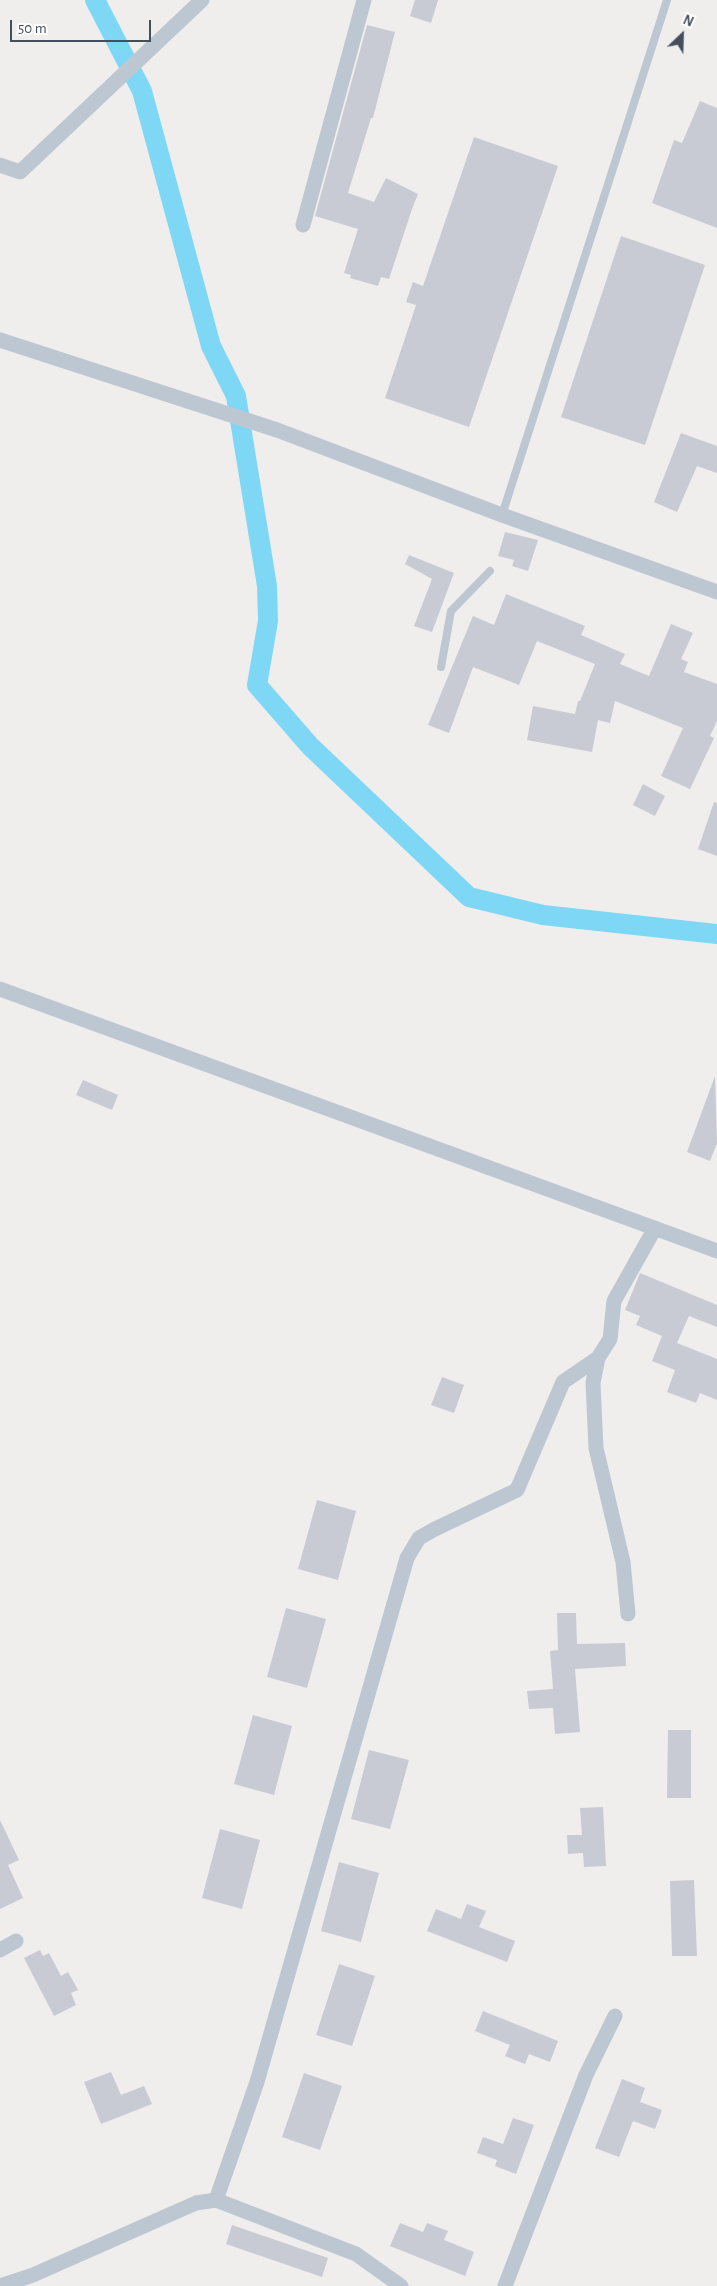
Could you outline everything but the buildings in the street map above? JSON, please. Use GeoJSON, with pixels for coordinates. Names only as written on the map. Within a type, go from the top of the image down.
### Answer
{"type":"FeatureCollection","features":[{"type":"Feature","properties":{"kind":"street"},"geometry":{"type":"LineString","coordinates":[[0,165],[20,172],[202,0]]}},
{"type":"Feature","properties":{"kind":"street"},"geometry":{"type":"LineString","coordinates":[[303,225],[364,0]]}},
{"type":"Feature","properties":{"kind":"street"},"geometry":{"type":"LineString","coordinates":[[0,340],[277,430],[502,515],[717,592]]}},
{"type":"Feature","properties":{"kind":"street"},"geometry":{"type":"LineString","coordinates":[[0,989],[717,1251]]}},
{"type":"Feature","properties":{"kind":"street"},"geometry":{"type":"LineString","coordinates":[[628,1614],[623,1562],[596,1448],[593,1383],[598,1358],[610,1339],[614,1300],[655,1228]]}},
{"type":"Feature","properties":{"kind":"street"},"geometry":{"type":"LineString","coordinates":[[216,2200],[257,2082],[407,1558],[419,1538],[427,1533],[517,1490],[564,1382],[598,1358]]}},
{"type":"Feature","properties":{"kind":"street"},"geometry":{"type":"LineString","coordinates":[[0,1950],[16,1941]]}},
{"type":"Feature","properties":{"kind":"street"},"geometry":{"type":"LineString","coordinates":[[505,2286],[586,2075],[614,2016]]}},
{"type":"Feature","properties":{"kind":"street"},"geometry":{"type":"LineString","coordinates":[[0,2286],[33,2275],[196,2203],[216,2200],[356,2254],[400,2286]]}},
{"type":"Feature","properties":{"kind":"lane"},"geometry":{"type":"LineString","coordinates":[[502,515],[667,0]]}},
{"type":"Feature","properties":{"kind":"lane"},"geometry":{"type":"LineString","coordinates":[[441,667],[451,612],[490,571]]}},
{"type":"Feature","properties":{"kind":"waterway"},"geometry":{"type":"LineString","coordinates":[[95,0],[142,91],[211,346],[236,396],[267,586],[268,621],[257,685],[310,746],[469,897],[543,915],[717,934]]}}]}
